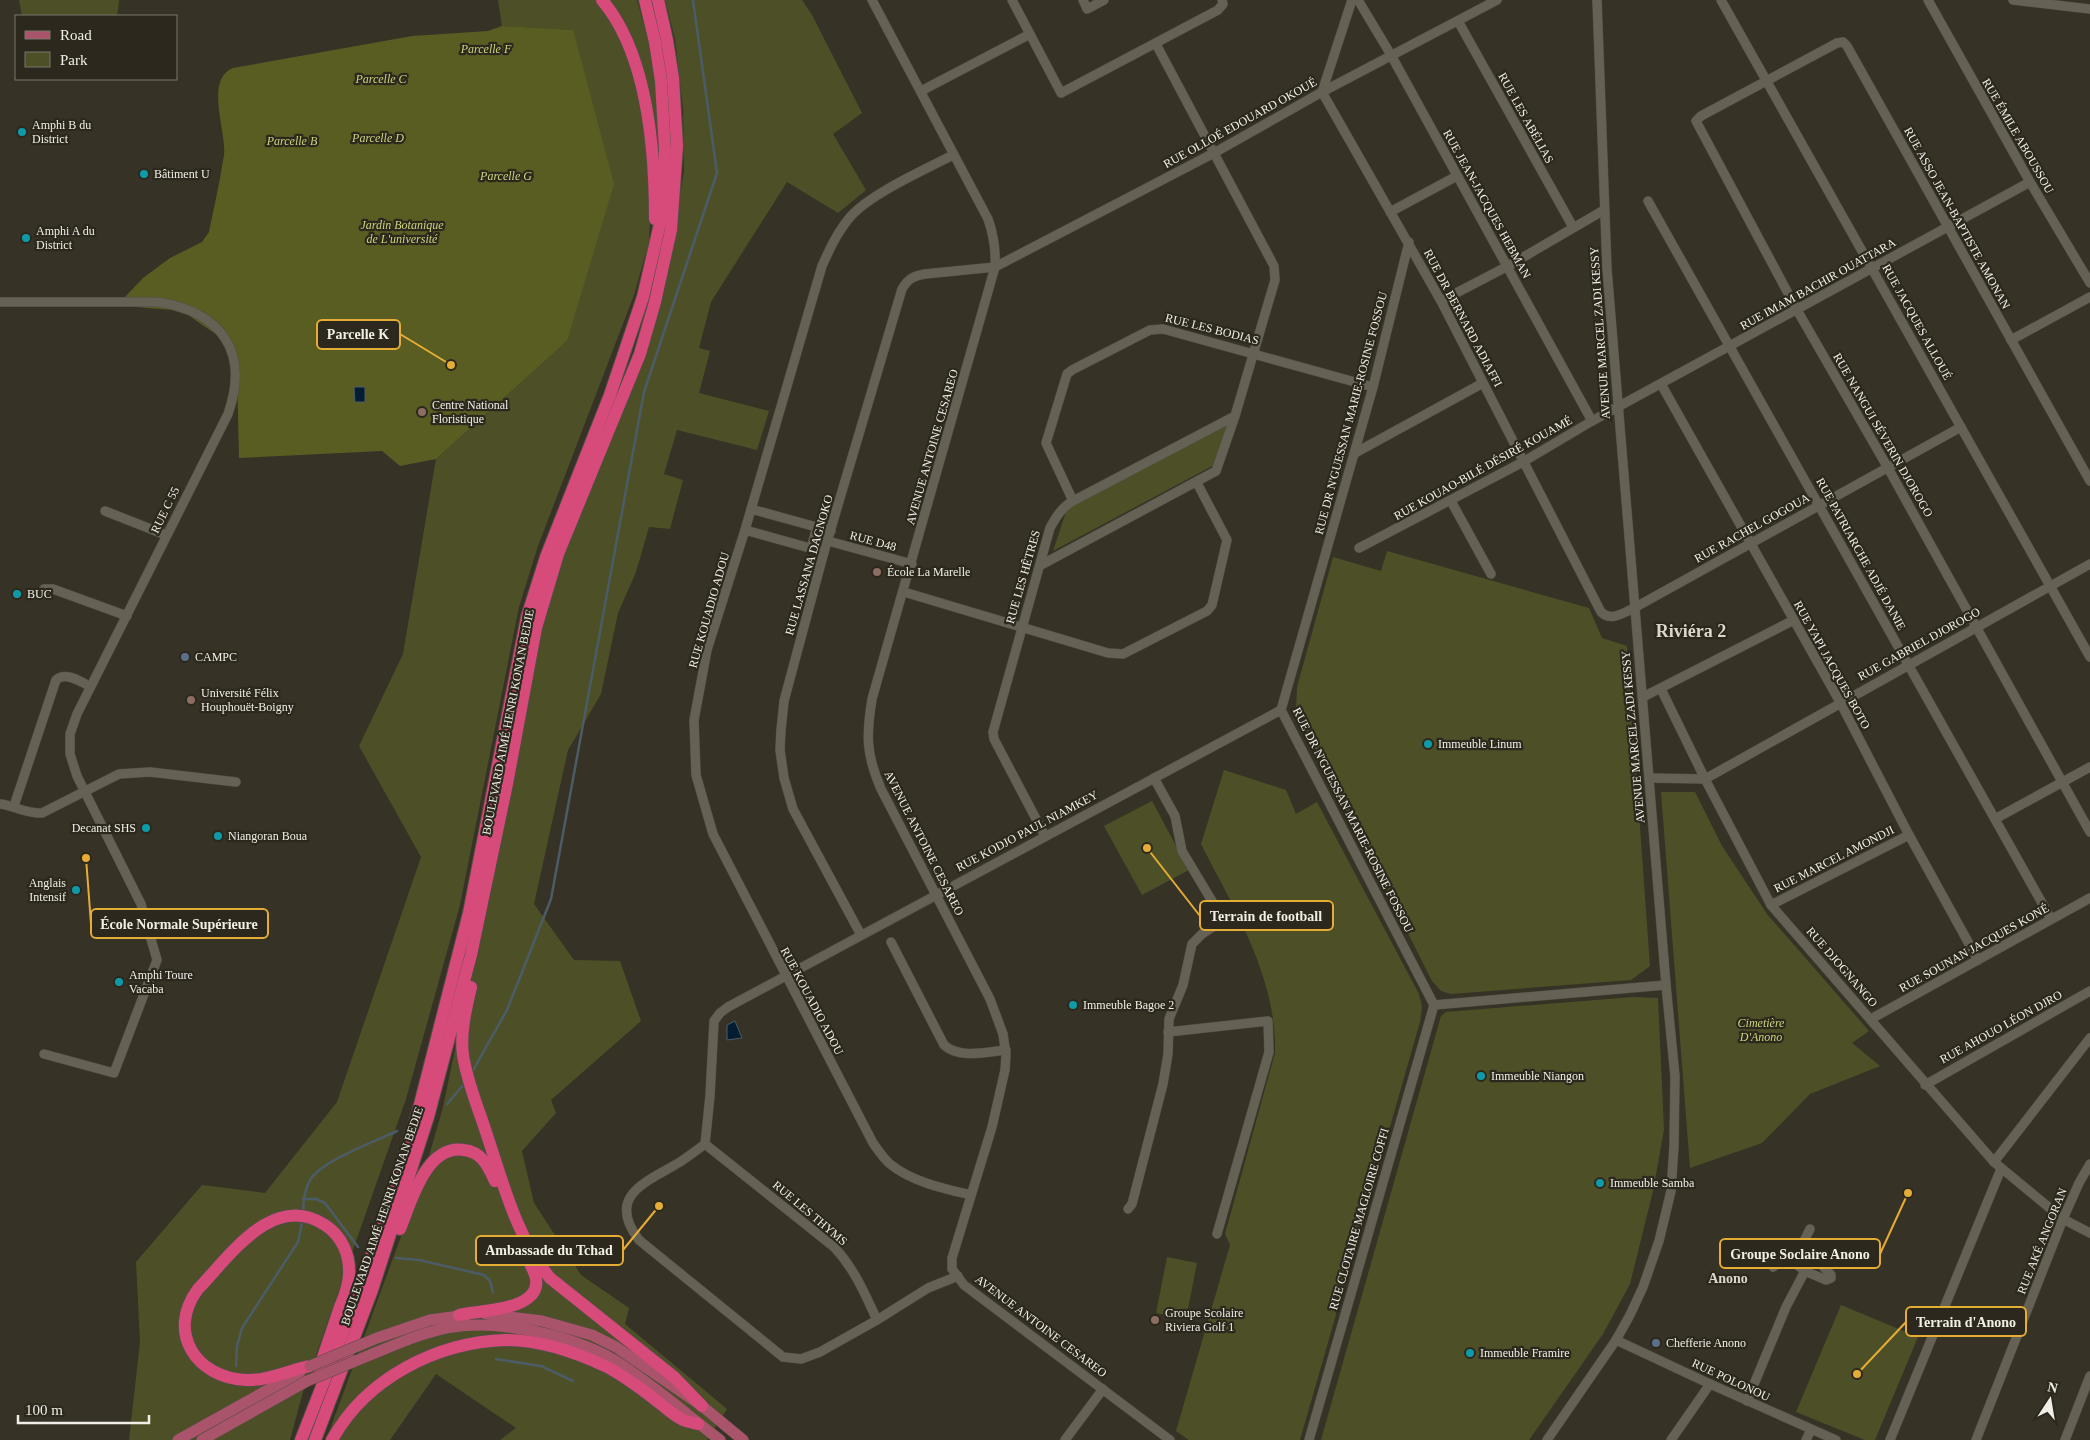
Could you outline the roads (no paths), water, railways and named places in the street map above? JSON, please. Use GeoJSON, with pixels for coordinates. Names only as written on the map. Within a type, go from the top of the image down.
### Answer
{"type":"FeatureCollection","features":[{"type":"Feature","properties":{"kind":"highway"},"geometry":{"type":"LineString","coordinates":[[602,0],[617,21],[630,46],[639,77],[651,136],[655,196],[654,242]]}},
{"type":"Feature","properties":{"kind":"highway","name":"BOULEVARD AIMÉ HENRI KONAN BEDIE"},"geometry":{"type":"LineString","coordinates":[[315,1440],[372,1290],[423,1116],[469,913],[527,617],[546,556],[610,395],[640,306],[662,215],[665,150],[662,81],[655,42],[644,0]]}},
{"type":"Feature","properties":{"kind":"highway","name":"BOULEVARD AIMÉ HENRI KONAN BEDIE"},"geometry":{"type":"LineString","coordinates":[[301,1440],[364,1279],[409,1142],[434,1094],[471,955],[508,784],[536,628],[558,554],[640,354],[655,302],[671,230],[676,163],[676,126],[672,68],[658,0]]}},
{"type":"Feature","properties":{"kind":"highway"},"geometry":{"type":"LineString","coordinates":[[471,955],[474,967],[473,979],[462,1044],[467,1074],[506,1191],[528,1247],[538,1264],[550,1278],[684,1385],[702,1406]]}},
{"type":"Feature","properties":{"kind":"highway"},"geometry":{"type":"LineString","coordinates":[[372,1290],[422,1175],[431,1163],[443,1154],[457,1149],[465,1150],[480,1156],[488,1165],[536,1279],[535,1287],[524,1302],[509,1307],[459,1315]]}},
{"type":"Feature","properties":{"kind":"highway"},"geometry":{"type":"LineString","coordinates":[[294,1440],[346,1294],[350,1276],[348,1258],[342,1242],[331,1229],[321,1223],[303,1217],[286,1216],[266,1222],[198,1289],[191,1299],[184,1322],[185,1336],[198,1360],[219,1376],[248,1380],[310,1366]]}},
{"type":"Feature","properties":{"kind":"highway"},"geometry":{"type":"LineString","coordinates":[[332,1440],[364,1398],[396,1374],[424,1358],[445,1350],[477,1343],[508,1340],[565,1350],[606,1367],[682,1420],[698,1424]]}},
{"type":"Feature","properties":{"kind":"main road"},"geometry":{"type":"LineString","coordinates":[[178,1440],[310,1366],[377,1338],[423,1322],[459,1315],[493,1314],[519,1317],[568,1328],[616,1347],[702,1406],[743,1440]]}},
{"type":"Feature","properties":{"kind":"main road"},"geometry":{"type":"LineString","coordinates":[[202,1440],[307,1381],[415,1337],[454,1326],[502,1326],[538,1332],[589,1349],[612,1359],[640,1378],[720,1440]]}},
{"type":"Feature","properties":{"kind":"street","name":"AVENUE ANTOINE CESAREO"},"geometry":{"type":"LineString","coordinates":[[872,0],[988,220],[995,244],[995,267],[912,564],[872,699],[867,728],[870,759],[881,789],[990,999],[1004,1034],[1006,1050],[1002,1090],[952,1258],[952,1269],[964,1285],[1170,1440]]}},
{"type":"Feature","properties":{"kind":"street"},"geometry":{"type":"LineString","coordinates":[[1012,0],[1061,93],[1218,10],[1223,4],[1222,0]]}},
{"type":"Feature","properties":{"kind":"street"},"geometry":{"type":"LineString","coordinates":[[1083,0],[1087,9],[1104,0]]}},
{"type":"Feature","properties":{"kind":"street"},"geometry":{"type":"LineString","coordinates":[[1322,92],[1352,0]]}},
{"type":"Feature","properties":{"kind":"street","name":"RUE JEAN-JACQUES HEBMAN"},"geometry":{"type":"LineString","coordinates":[[1358,0],[1391,55],[1592,421]]}},
{"type":"Feature","properties":{"kind":"street","name":"RUE OLLOÉ EDOUARD OKOUÉ"},"geometry":{"type":"LineString","coordinates":[[995,267],[1214,153],[1322,92],[1497,0]]}},
{"type":"Feature","properties":{"kind":"street","name":"AVENUE MARCEL ZADI KESSY"},"geometry":{"type":"LineString","coordinates":[[1547,1440],[1616,1340],[1644,1287],[1659,1241],[1671,1192],[1674,1146],[1675,1076],[1634,608],[1607,269],[1597,0]]}},
{"type":"Feature","properties":{"kind":"street","name":"RUE JACQUES ALLOUÉ"},"geometry":{"type":"LineString","coordinates":[[1721,0],[2090,657]]}},
{"type":"Feature","properties":{"kind":"street","name":"RUE ÉMILE ABOUSSOU"},"geometry":{"type":"LineString","coordinates":[[1928,0],[2030,182],[2087,271],[2090,283]]}},
{"type":"Feature","properties":{"kind":"street"},"geometry":{"type":"LineString","coordinates":[[2013,0],[2090,9]]}},
{"type":"Feature","properties":{"kind":"street","name":"RUE LES ABÉLIAS"},"geometry":{"type":"LineString","coordinates":[[1458,21],[1573,227]]}},
{"type":"Feature","properties":{"kind":"street"},"geometry":{"type":"LineString","coordinates":[[921,91],[1030,34]]}},
{"type":"Feature","properties":{"kind":"street","name":"RUE ASSO JEAN-BAPTISTE AMONAN"},"geometry":{"type":"LineString","coordinates":[[1767,81],[1837,43],[1843,42],[1847,46],[2090,481]]}},
{"type":"Feature","properties":{"kind":"street"},"geometry":{"type":"LineString","coordinates":[[1041,565],[1197,483],[1216,471],[1220,466],[1275,280],[1274,266],[1156,44]]}},
{"type":"Feature","properties":{"kind":"street","name":"RUE NANGUI SÉVERIN DJOROGO"},"geometry":{"type":"LineString","coordinates":[[1767,81],[1696,120],[1797,310],[1888,468],[2090,832]]}},
{"type":"Feature","properties":{"kind":"street","name":"RUE DR BERNARD ADIAFFI"},"geometry":{"type":"LineString","coordinates":[[1322,92],[1442,301],[1601,612],[1605,617],[1613,617],[1634,608]]}},
{"type":"Feature","properties":{"kind":"street","name":"RUE KOUADIO ADOU"},"geometry":{"type":"LineString","coordinates":[[953,154],[869,201],[852,215],[831,245],[822,266],[708,650],[694,720],[696,775],[713,834],[873,1143],[882,1156],[900,1171],[939,1187],[972,1195]]}},
{"type":"Feature","properties":{"kind":"street"},"geometry":{"type":"LineString","coordinates":[[1390,212],[1457,176]]}},
{"type":"Feature","properties":{"kind":"street","name":"RUE IMAM BACHIR OUATTARA"},"geometry":{"type":"LineString","coordinates":[[1618,408],[2030,182]]}},
{"type":"Feature","properties":{"kind":"street","name":"RUE PATRIARCHE ADJÉ DANIE"},"geometry":{"type":"LineString","coordinates":[[1648,201],[2051,919]]}},
{"type":"Feature","properties":{"kind":"street"},"geometry":{"type":"LineString","coordinates":[[1442,301],[1508,266],[1604,210]]}},
{"type":"Feature","properties":{"kind":"street","name":"RUE DR N'GUESSAN MARIE-ROSINE FOSSOU"},"geometry":{"type":"LineString","coordinates":[[1408,242],[1373,387],[1281,710],[1434,1006]]}},
{"type":"Feature","properties":{"kind":"street","name":"RUE LASSANA DAGNOKO"},"geometry":{"type":"LineString","coordinates":[[861,936],[792,809],[784,778],[780,750],[784,701],[830,531],[902,290],[907,281],[915,276],[995,267]]}},
{"type":"Feature","properties":{"kind":"street"},"geometry":{"type":"LineString","coordinates":[[2011,340],[2090,297]]}},
{"type":"Feature","properties":{"kind":"street","name":"RUE C 55"},"geometry":{"type":"LineString","coordinates":[[0,302],[158,302],[193,310],[206,318],[218,330],[228,345],[234,361],[236,378],[235,394],[228,414],[90,686],[70,734],[70,754],[77,776],[141,904],[157,960],[114,1073],[44,1054]]}},
{"type":"Feature","properties":{"kind":"street","name":"RUE LES BODIAS"},"geometry":{"type":"LineString","coordinates":[[1073,501],[1046,443],[1067,374],[1150,330],[1156,328],[1254,353],[1373,387]]}},
{"type":"Feature","properties":{"kind":"street"},"geometry":{"type":"LineString","coordinates":[[1355,452],[1483,383]]}},
{"type":"Feature","properties":{"kind":"street","name":"RUE YAPI JACQUES BOTO"},"geometry":{"type":"LineString","coordinates":[[1661,384],[1840,702],[1909,835],[1978,960]]}},
{"type":"Feature","properties":{"kind":"street","name":"RUE KOUAO-BILÉ DÉSIRÉ KOUAMÉ"},"geometry":{"type":"LineString","coordinates":[[1359,548],[1451,501],[1618,408]]}},
{"type":"Feature","properties":{"kind":"street","name":"RUE LES HÊTRES"},"geometry":{"type":"LineString","coordinates":[[1045,836],[994,739],[993,732],[1050,528],[1065,505],[1235,416]]}},
{"type":"Feature","properties":{"kind":"street","name":"RUE RACHEL GOGOUA"},"geometry":{"type":"LineString","coordinates":[[1634,608],[1961,427]]}},
{"type":"Feature","properties":{"kind":"street"},"geometry":{"type":"LineString","coordinates":[[904,592],[1108,653],[1123,654],[1207,611],[1212,605],[1228,540],[1197,483]]}},
{"type":"Feature","properties":{"kind":"street"},"geometry":{"type":"LineString","coordinates":[[1451,501],[1491,574]]}},
{"type":"Feature","properties":{"kind":"street"},"geometry":{"type":"LineString","coordinates":[[751,509],[830,531]]}},
{"type":"Feature","properties":{"kind":"street"},"geometry":{"type":"LineString","coordinates":[[104,512],[166,535]]}},
{"type":"Feature","properties":{"kind":"street"},"geometry":{"type":"LineString","coordinates":[[812,548],[817,527]]}},
{"type":"Feature","properties":{"kind":"street"},"geometry":{"type":"LineString","coordinates":[[745,530],[824,552]]}},
{"type":"Feature","properties":{"kind":"street","name":"RUE D48"},"geometry":{"type":"LineString","coordinates":[[828,541],[912,564]]}},
{"type":"Feature","properties":{"kind":"street","name":"RUE GABRIEL DJOROGO"},"geometry":{"type":"LineString","coordinates":[[1705,779],[2090,564]]}},
{"type":"Feature","properties":{"kind":"street"},"geometry":{"type":"LineString","coordinates":[[44,589],[53,589],[127,616]]}},
{"type":"Feature","properties":{"kind":"street"},"geometry":{"type":"LineString","coordinates":[[1643,697],[1794,620]]}},
{"type":"Feature","properties":{"kind":"street"},"geometry":{"type":"LineString","coordinates":[[14,806],[56,680],[60,676],[65,676],[90,686]]}},
{"type":"Feature","properties":{"kind":"street","name":"RUE DJOGNANGO"},"geometry":{"type":"LineString","coordinates":[[1661,688],[1705,779],[1771,905],[1871,1019],[1925,1085],[1998,1165],[2063,1220],[2090,1233]]}},
{"type":"Feature","properties":{"kind":"street","name":"RUE KODJO PAUL NIAMKEY"},"geometry":{"type":"LineString","coordinates":[[705,1144],[714,1021],[720,1012],[936,894],[1281,710]]}},
{"type":"Feature","properties":{"kind":"street"},"geometry":{"type":"LineString","coordinates":[[1995,819],[2090,767]]}},
{"type":"Feature","properties":{"kind":"street"},"geometry":{"type":"LineString","coordinates":[[0,804],[14,806],[32,814],[42,813],[119,774],[150,772],[236,782]]}},
{"type":"Feature","properties":{"kind":"street"},"geometry":{"type":"LineString","coordinates":[[1128,1209],[1132,1204],[1161,1093],[1168,1054],[1169,1019],[1183,985],[1192,944],[1218,922],[1219,917],[1212,900],[1182,851],[1175,816],[1154,778]]}},
{"type":"Feature","properties":{"kind":"street"},"geometry":{"type":"LineString","coordinates":[[1649,778],[1705,779]]}},
{"type":"Feature","properties":{"kind":"street","name":"RUE MARCEL AMONDJI"},"geometry":{"type":"LineString","coordinates":[[1771,905],[1909,835]]}},
{"type":"Feature","properties":{"kind":"street","name":"RUE SOUNAN JACQUES KONÉ"},"geometry":{"type":"LineString","coordinates":[[1871,1019],[2090,898]]}},
{"type":"Feature","properties":{"kind":"street"},"geometry":{"type":"LineString","coordinates":[[891,942],[944,1045],[950,1051],[961,1053],[1006,1050]]}},
{"type":"Feature","properties":{"kind":"street"},"geometry":{"type":"LineString","coordinates":[[1434,1006],[1666,984]]}},
{"type":"Feature","properties":{"kind":"street","name":"RUE AHOUO LÉON DJRO"},"geometry":{"type":"LineString","coordinates":[[1925,1085],[2090,992]]}},
{"type":"Feature","properties":{"kind":"street","name":"RUE CLOTAIRE MAGLOIRE COFFI"},"geometry":{"type":"LineString","coordinates":[[1309,1440],[1434,1006]]}},
{"type":"Feature","properties":{"kind":"street"},"geometry":{"type":"LineString","coordinates":[[1168,1032],[1268,1021],[1269,1052],[1217,1234]]}},
{"type":"Feature","properties":{"kind":"street"},"geometry":{"type":"LineString","coordinates":[[1890,1440],[1998,1165],[2090,1038]]}},
{"type":"Feature","properties":{"kind":"street"},"geometry":{"type":"LineString","coordinates":[[705,1144],[680,1162],[645,1181],[632,1194],[626,1217],[631,1229],[639,1240],[783,1357],[801,1359],[820,1352],[878,1320],[928,1288],[958,1276]]}},
{"type":"Feature","properties":{"kind":"street","name":"RUE LES THYMS"},"geometry":{"type":"LineString","coordinates":[[705,1144],[834,1247],[846,1260],[856,1276],[878,1320]]}},
{"type":"Feature","properties":{"kind":"street","name":"RUE AKÉ ANGORAN"},"geometry":{"type":"LineString","coordinates":[[1976,1440],[2063,1220],[2079,1183],[2090,1164]]}},
{"type":"Feature","properties":{"kind":"street"},"geometry":{"type":"LineString","coordinates":[[1773,1267],[1788,1258],[1803,1244],[1810,1229]]}},
{"type":"Feature","properties":{"kind":"street"},"geometry":{"type":"LineString","coordinates":[[1788,1258],[1805,1271],[1826,1280],[1831,1278],[1831,1275],[1803,1244]]}},
{"type":"Feature","properties":{"kind":"street"},"geometry":{"type":"LineString","coordinates":[[1747,1401],[1786,1307],[1805,1271]]}},
{"type":"Feature","properties":{"kind":"street","name":"RUE POLONOU"},"geometry":{"type":"LineString","coordinates":[[1616,1340],[1836,1440]]}},
{"type":"Feature","properties":{"kind":"street"},"geometry":{"type":"LineString","coordinates":[[2066,1440],[2090,1376]]}},
{"type":"Feature","properties":{"kind":"street"},"geometry":{"type":"LineString","coordinates":[[1672,1440],[1710,1384]]}},
{"type":"Feature","properties":{"kind":"street"},"geometry":{"type":"LineString","coordinates":[[1065,1440],[1103,1389]]}},
{"type":"Feature","properties":{"kind":"street"},"geometry":{"type":"LineString","coordinates":[[1806,1440],[1811,1430]]}},
{"type":"Feature","properties":{"kind":"water"},"geometry":{"type":"Polygon","coordinates":[[[354,387],[365,387],[365,402],[355,402],[354,387]]]}},
{"type":"Feature","properties":{"kind":"water"},"geometry":{"type":"Polygon","coordinates":[[[735,1021],[742,1038],[727,1040],[727,1025],[735,1021]]]}},
{"type":"Feature","properties":{"kind":"waterway"},"geometry":{"type":"LineString","coordinates":[[471,1074],[507,1010],[551,899],[644,392],[717,173],[693,0]]}},
{"type":"Feature","properties":{"kind":"waterway"},"geometry":{"type":"LineString","coordinates":[[447,1104],[465,1083]]}},
{"type":"Feature","properties":{"kind":"waterway"},"geometry":{"type":"LineString","coordinates":[[303,1214],[306,1188],[316,1173],[337,1159],[397,1131]]}},
{"type":"Feature","properties":{"kind":"waterway"},"geometry":{"type":"LineString","coordinates":[[303,1199],[316,1199],[325,1203],[358,1247]]}},
{"type":"Feature","properties":{"kind":"waterway"},"geometry":{"type":"LineString","coordinates":[[236,1366],[237,1346],[242,1328],[298,1242],[302,1223]]}},
{"type":"Feature","properties":{"kind":"waterway"},"geometry":{"type":"LineString","coordinates":[[396,1258],[419,1260],[484,1275],[490,1281],[493,1292]]}},
{"type":"Feature","properties":{"kind":"waterway"},"geometry":{"type":"LineString","coordinates":[[496,1359],[541,1366],[573,1381]]}},
{"type":"Feature","properties":{"kind":"place","name":"Amphi B du District"},"geometry":{"type":"Point","coordinates":[22,132]}},
{"type":"Feature","properties":{"kind":"place","name":"Bâtiment U"},"geometry":{"type":"Point","coordinates":[144,174]}},
{"type":"Feature","properties":{"kind":"place","name":"Amphi A du District"},"geometry":{"type":"Point","coordinates":[26,238]}},
{"type":"Feature","properties":{"kind":"place","name":"Parcelle K"},"geometry":{"type":"Point","coordinates":[451,365]}},
{"type":"Feature","properties":{"kind":"place","name":"Centre National Floristique"},"geometry":{"type":"Point","coordinates":[422,412]}},
{"type":"Feature","properties":{"kind":"place","name":"École La Marelle"},"geometry":{"type":"Point","coordinates":[877,572]}},
{"type":"Feature","properties":{"kind":"place","name":"BUC"},"geometry":{"type":"Point","coordinates":[17,594]}},
{"type":"Feature","properties":{"kind":"place","name":"CAMPC"},"geometry":{"type":"Point","coordinates":[185,657]}},
{"type":"Feature","properties":{"kind":"place","name":"Université Félix Houphouët-Boigny"},"geometry":{"type":"Point","coordinates":[191,700]}},
{"type":"Feature","properties":{"kind":"place","name":"Immeuble Linum"},"geometry":{"type":"Point","coordinates":[1428,744]}},
{"type":"Feature","properties":{"kind":"place","name":"Decanat SHS"},"geometry":{"type":"Point","coordinates":[146,828]}},
{"type":"Feature","properties":{"kind":"place","name":"Niangoran Boua"},"geometry":{"type":"Point","coordinates":[218,836]}},
{"type":"Feature","properties":{"kind":"place","name":"Terrain de football"},"geometry":{"type":"Point","coordinates":[1147,848]}},
{"type":"Feature","properties":{"kind":"place","name":"École Normale Supérieure"},"geometry":{"type":"Point","coordinates":[86,858]}},
{"type":"Feature","properties":{"kind":"place","name":"Anglais Intensif"},"geometry":{"type":"Point","coordinates":[76,890]}},
{"type":"Feature","properties":{"kind":"place","name":"Amphi Toure Vacaba"},"geometry":{"type":"Point","coordinates":[119,982]}},
{"type":"Feature","properties":{"kind":"place","name":"Immeuble Bagoe 2"},"geometry":{"type":"Point","coordinates":[1073,1005]}},
{"type":"Feature","properties":{"kind":"place","name":"Immeuble Niangon"},"geometry":{"type":"Point","coordinates":[1481,1076]}},
{"type":"Feature","properties":{"kind":"place","name":"Immeuble Samba"},"geometry":{"type":"Point","coordinates":[1600,1183]}},
{"type":"Feature","properties":{"kind":"place","name":"Groupe Soclaire Anono"},"geometry":{"type":"Point","coordinates":[1908,1193]}},
{"type":"Feature","properties":{"kind":"place","name":"Ambassade du Tchad"},"geometry":{"type":"Point","coordinates":[659,1206]}},
{"type":"Feature","properties":{"kind":"place","name":"Groupe Scolaire Riviera Golf 1"},"geometry":{"type":"Point","coordinates":[1155,1320]}},
{"type":"Feature","properties":{"kind":"place","name":"Chefferie Anono"},"geometry":{"type":"Point","coordinates":[1656,1343]}},
{"type":"Feature","properties":{"kind":"place","name":"Immeuble Framire"},"geometry":{"type":"Point","coordinates":[1470,1353]}},
{"type":"Feature","properties":{"kind":"place","name":"Terrain d'Anono"},"geometry":{"type":"Point","coordinates":[1857,1374]}},
{"type":"Feature","properties":{"kind":"district","name":"Riviéra 2"},"geometry":{"type":"Point","coordinates":[1691,631]}},
{"type":"Feature","properties":{"kind":"district","name":"Anono"},"geometry":{"type":"Point","coordinates":[1728,1278]}},
{"type":"Feature","properties":{"kind":"park label","name":"Parcelle F"},"geometry":{"type":"Point","coordinates":[486,49]}},
{"type":"Feature","properties":{"kind":"park label","name":"Parcelle C"},"geometry":{"type":"Point","coordinates":[381,79]}},
{"type":"Feature","properties":{"kind":"park label","name":"Parcelle D"},"geometry":{"type":"Point","coordinates":[378,138]}},
{"type":"Feature","properties":{"kind":"park label","name":"Parcelle B"},"geometry":{"type":"Point","coordinates":[292,141]}},
{"type":"Feature","properties":{"kind":"park label","name":"Parcelle G"},"geometry":{"type":"Point","coordinates":[506,176]}},
{"type":"Feature","properties":{"kind":"park label","name":"Jardin Botanique de L'université"},"geometry":{"type":"Point","coordinates":[402,232]}},
{"type":"Feature","properties":{"kind":"park label","name":"Cimetière D'Anono"},"geometry":{"type":"Point","coordinates":[1761,1030]}}]}
